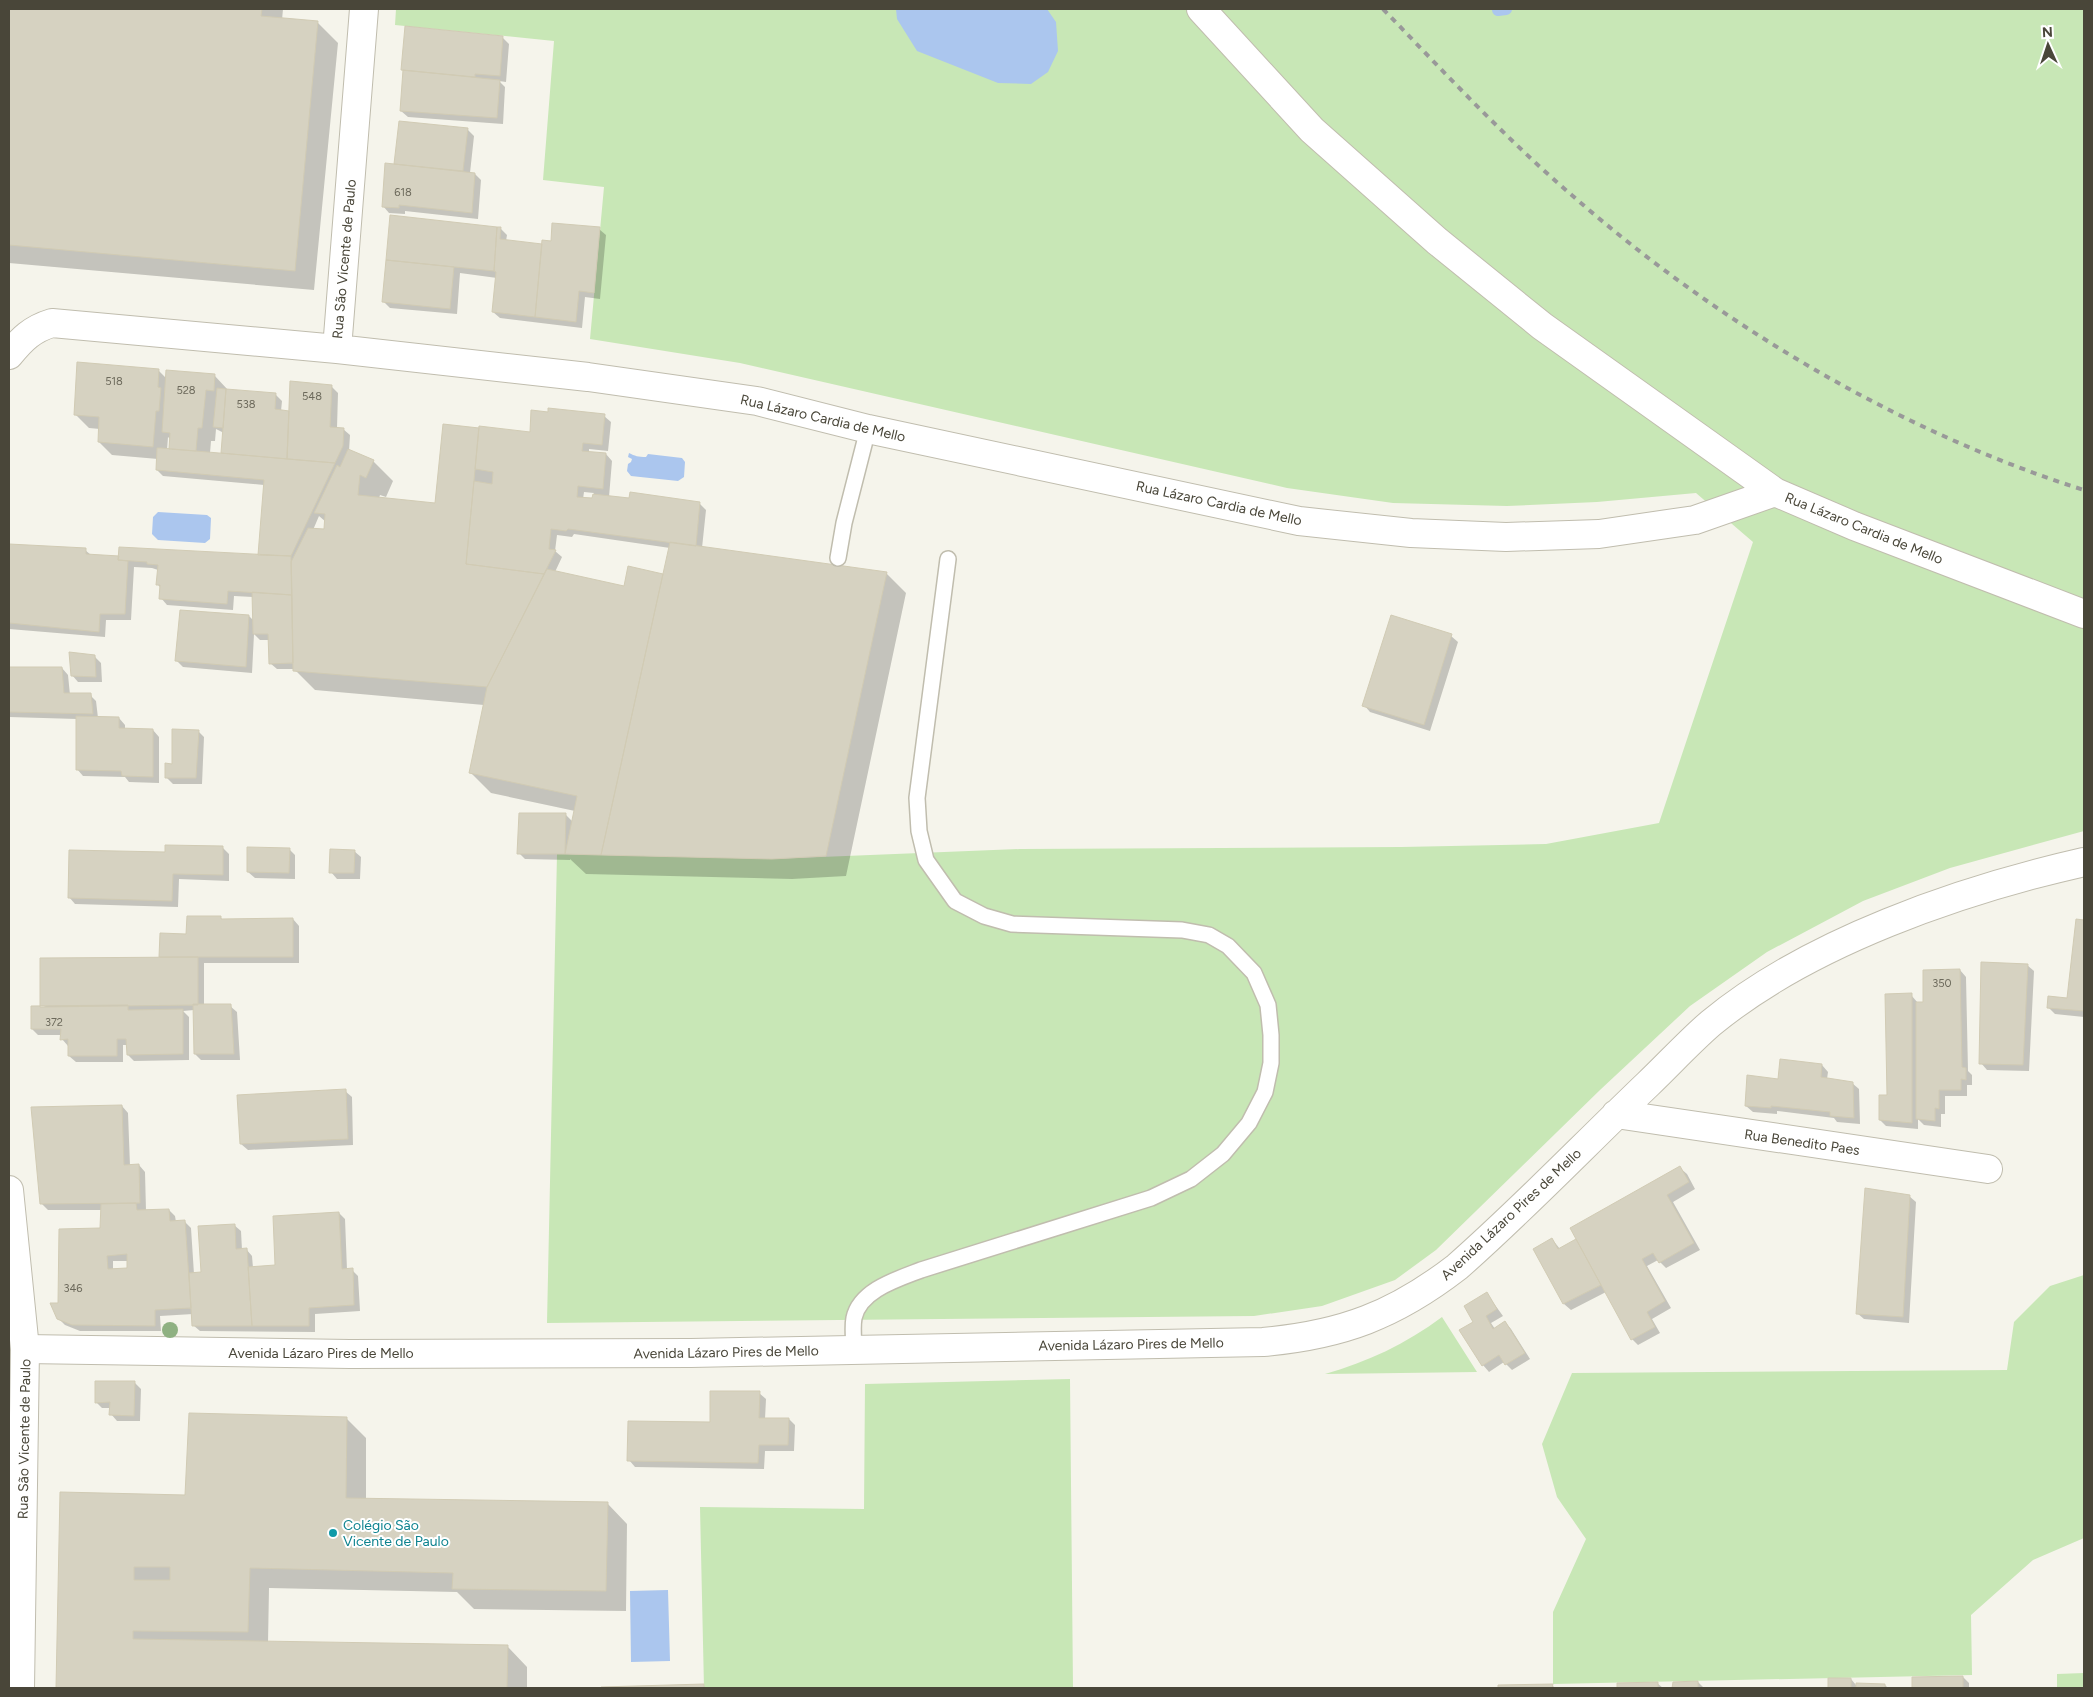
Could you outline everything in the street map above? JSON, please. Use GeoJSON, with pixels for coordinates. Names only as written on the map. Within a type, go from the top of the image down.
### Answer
{"type":"FeatureCollection","features":[{"type":"Feature","properties":{"kind":"street","name":"Rua São Vicente de Paulo"},"geometry":{"type":"LineString","coordinates":[[9,354],[23,337],[37,328],[52,324],[337,349],[364,9]]}},
{"type":"Feature","properties":{"kind":"street"},"geometry":{"type":"LineString","coordinates":[[1201,9],[1312,130],[1437,241],[1542,326],[1775,492]]}},
{"type":"Feature","properties":{"kind":"street","name":"Rua Lázaro Cardia de Mello"},"geometry":{"type":"LineString","coordinates":[[337,349],[588,377],[757,401],[868,429],[1299,520],[1411,533],[1506,537],[1599,534],[1695,520],[1775,492],[1854,526],[2084,614]]}},
{"type":"Feature","properties":{"kind":"street","name":"Avenida Lázaro Pires de Mello"},"geometry":{"type":"LineString","coordinates":[[25,1350],[340,1354],[691,1353],[1263,1342],[1298,1339],[1362,1323],[1409,1301],[1432,1287],[1458,1267],[1711,1023],[1779,975],[1840,944],[1923,910],[1991,887],[2084,862]]}},
{"type":"Feature","properties":{"kind":"street","name":"Rua Benedito Paes"},"geometry":{"type":"LineString","coordinates":[[1616,1114],[1988,1169]]}},
{"type":"Feature","properties":{"kind":"street","name":"Rua São Vicente de Paulo"},"geometry":{"type":"LineString","coordinates":[[9,1190],[25,1350],[20,1688]]}},
{"type":"Feature","properties":{"kind":"lane"},"geometry":{"type":"LineString","coordinates":[[838,558],[844,523],[868,429]]}},
{"type":"Feature","properties":{"kind":"lane"},"geometry":{"type":"LineString","coordinates":[[854,1350],[853,1321],[856,1310],[870,1295],[893,1281],[948,1261],[1151,1198],[1191,1179],[1223,1154],[1248,1123],[1265,1092],[1271,1063],[1268,1005],[1254,973],[1228,946],[1209,935],[1182,930],[1012,924],[984,916],[955,901],[926,860],[919,831],[917,798],[948,559]]}},
{"type":"Feature","properties":{"kind":"green space"},"geometry":{"type":"Polygon","coordinates":[[[396,9],[2084,9],[2084,831],[1950,868],[1863,901],[1767,952],[1690,1006],[1600,1090],[1436,1250],[1395,1280],[1322,1306],[1254,1316],[547,1323],[557,854],[772,859],[1020,849],[1401,847],[1546,844],[1659,823],[1753,542],[1696,493],[1597,502],[1507,506],[1393,503],[1287,488],[740,363],[590,339],[604,187],[543,180],[554,41],[395,25],[396,9]]]}},
{"type":"Feature","properties":{"kind":"green space"},"geometry":{"type":"Polygon","coordinates":[[[2084,1275],[2084,1538],[2033,1560],[1971,1615],[1972,1675],[1553,1684],[1553,1612],[1586,1539],[1557,1497],[1542,1444],[1572,1373],[2007,1370],[2014,1322],[2050,1286],[2084,1275]]]}},
{"type":"Feature","properties":{"kind":"green space"},"geometry":{"type":"Polygon","coordinates":[[[1442,1317],[1477,1372],[1325,1374],[1356,1364],[1386,1351],[1414,1336],[1442,1317]]]}},
{"type":"Feature","properties":{"kind":"green space"},"geometry":{"type":"Polygon","coordinates":[[[1070,1379],[1073,1688],[704,1688],[700,1507],[864,1509],[865,1384],[1070,1379]]]}},
{"type":"Feature","properties":{"kind":"green space"},"geometry":{"type":"Polygon","coordinates":[[[2084,1673],[2084,1688],[2057,1688],[2057,1674],[2084,1673]]]}},
{"type":"Feature","properties":{"kind":"water"},"geometry":{"type":"Polygon","coordinates":[[[896,9],[1047,9],[1056,22],[1058,51],[1048,72],[1031,84],[998,83],[917,51],[897,19],[896,9]]]}},
{"type":"Feature","properties":{"kind":"water"},"geometry":{"type":"Polygon","coordinates":[[[629,453],[641,457],[646,457],[648,454],[682,458],[685,462],[684,477],[678,481],[631,476],[627,471],[628,464],[632,459],[628,457],[629,453]]]}},
{"type":"Feature","properties":{"kind":"water"},"geometry":{"type":"Polygon","coordinates":[[[158,512],[207,515],[211,518],[210,539],[205,543],[158,540],[152,534],[153,517],[158,512]]]}},
{"type":"Feature","properties":{"kind":"water"},"geometry":{"type":"Polygon","coordinates":[[[668,1590],[670,1661],[631,1662],[630,1591],[668,1590]]]}},
{"type":"Feature","properties":{"kind":"building"},"geometry":{"type":"Polygon","coordinates":[[[9,9],[262,9],[261,16],[318,21],[295,271],[9,245],[9,9]]]}},
{"type":"Feature","properties":{"kind":"building"},"geometry":{"type":"Polygon","coordinates":[[[405,26],[503,36],[500,76],[475,74],[475,77],[401,70],[405,26]]]}},
{"type":"Feature","properties":{"kind":"building"},"geometry":{"type":"Polygon","coordinates":[[[403,70],[500,80],[497,118],[400,111],[403,70]]]}},
{"type":"Feature","properties":{"kind":"building"},"geometry":{"type":"Polygon","coordinates":[[[399,121],[468,128],[463,171],[394,164],[399,121]]]}},
{"type":"Feature","properties":{"kind":"building"},"geometry":{"type":"Polygon","coordinates":[[[385,163],[475,173],[472,213],[399,205],[399,208],[382,207],[385,163]]]}},
{"type":"Feature","properties":{"kind":"building"},"geometry":{"type":"Polygon","coordinates":[[[390,215],[497,227],[494,271],[386,260],[390,215]]]}},
{"type":"Feature","properties":{"kind":"building"},"geometry":{"type":"Polygon","coordinates":[[[552,223],[600,227],[594,293],[579,291],[576,322],[535,317],[542,240],[551,241],[552,223]]]}},
{"type":"Feature","properties":{"kind":"building"},"geometry":{"type":"Polygon","coordinates":[[[497,227],[501,227],[500,239],[542,244],[535,317],[492,312],[496,272],[494,271],[497,227]]]}},
{"type":"Feature","properties":{"kind":"building"},"geometry":{"type":"Polygon","coordinates":[[[386,260],[454,267],[450,309],[382,302],[386,260]]]}},
{"type":"Feature","properties":{"kind":"building"},"geometry":{"type":"Polygon","coordinates":[[[77,362],[159,369],[158,387],[161,388],[159,411],[156,411],[153,447],[98,442],[99,417],[74,415],[77,362]]]}},
{"type":"Feature","properties":{"kind":"building"},"geometry":{"type":"Polygon","coordinates":[[[166,370],[215,374],[214,391],[206,390],[202,428],[198,428],[196,451],[169,449],[170,433],[162,432],[166,370]]]}},
{"type":"Feature","properties":{"kind":"building"},"geometry":{"type":"Polygon","coordinates":[[[290,381],[332,385],[330,427],[344,428],[343,446],[335,463],[287,459],[290,381]]]}},
{"type":"Feature","properties":{"kind":"building"},"geometry":{"type":"Polygon","coordinates":[[[217,388],[226,389],[223,428],[213,427],[217,388]]]}},
{"type":"Feature","properties":{"kind":"building"},"geometry":{"type":"Polygon","coordinates":[[[226,389],[276,393],[275,409],[289,411],[287,459],[221,453],[226,389]]]}},
{"type":"Feature","properties":{"kind":"building"},"geometry":{"type":"Polygon","coordinates":[[[548,408],[605,414],[602,445],[583,443],[582,451],[606,453],[603,489],[578,486],[577,497],[592,498],[593,494],[629,498],[630,492],[700,502],[696,546],[568,529],[566,531],[551,529],[549,549],[556,550],[544,574],[466,564],[474,481],[492,484],[493,472],[475,469],[479,426],[530,432],[531,410],[548,412],[548,408]]]}},
{"type":"Feature","properties":{"kind":"building"},"geometry":{"type":"Polygon","coordinates":[[[443,424],[479,428],[466,564],[544,574],[487,687],[293,671],[291,562],[308,528],[324,529],[325,514],[314,513],[337,465],[340,467],[348,449],[374,460],[366,478],[360,475],[358,495],[435,503],[443,424]]]}},
{"type":"Feature","properties":{"kind":"building"},"geometry":{"type":"Polygon","coordinates":[[[157,448],[335,463],[291,556],[258,555],[264,480],[156,470],[157,448]]]}},
{"type":"Feature","properties":{"kind":"building"},"geometry":{"type":"Polygon","coordinates":[[[670,542],[887,572],[826,856],[772,859],[601,855],[670,542]]]}},
{"type":"Feature","properties":{"kind":"building"},"geometry":{"type":"Polygon","coordinates":[[[9,544],[86,548],[86,554],[119,556],[118,560],[128,561],[125,614],[100,614],[99,632],[9,623],[9,544]]]}},
{"type":"Feature","properties":{"kind":"building"},"geometry":{"type":"Polygon","coordinates":[[[119,547],[291,556],[292,595],[228,591],[227,604],[159,599],[160,585],[156,585],[158,565],[147,564],[147,562],[118,560],[119,547]]]}},
{"type":"Feature","properties":{"kind":"building"},"geometry":{"type":"Polygon","coordinates":[[[628,566],[663,574],[601,855],[565,854],[577,796],[469,773],[487,687],[547,569],[624,586],[628,566]]]}},
{"type":"Feature","properties":{"kind":"building"},"geometry":{"type":"Polygon","coordinates":[[[252,592],[292,595],[293,663],[269,664],[268,634],[253,634],[252,592]]]}},
{"type":"Feature","properties":{"kind":"building"},"geometry":{"type":"Polygon","coordinates":[[[180,610],[249,615],[246,667],[175,661],[180,610]]]}},
{"type":"Feature","properties":{"kind":"building"},"geometry":{"type":"Polygon","coordinates":[[[1391,615],[1452,634],[1424,725],[1362,706],[1391,615]]]}},
{"type":"Feature","properties":{"kind":"building"},"geometry":{"type":"Polygon","coordinates":[[[69,652],[95,655],[96,677],[71,676],[69,652]]]}},
{"type":"Feature","properties":{"kind":"building"},"geometry":{"type":"Polygon","coordinates":[[[9,667],[62,667],[64,693],[91,693],[93,714],[9,712],[9,667]]]}},
{"type":"Feature","properties":{"kind":"building"},"geometry":{"type":"Polygon","coordinates":[[[76,716],[119,717],[119,728],[153,729],[153,777],[122,776],[121,771],[76,770],[76,716]]]}},
{"type":"Feature","properties":{"kind":"building"},"geometry":{"type":"Polygon","coordinates":[[[172,729],[199,730],[196,778],[165,778],[165,763],[172,764],[172,729]]]}},
{"type":"Feature","properties":{"kind":"building"},"geometry":{"type":"Polygon","coordinates":[[[519,813],[566,813],[565,854],[517,854],[519,813]]]}},
{"type":"Feature","properties":{"kind":"building"},"geometry":{"type":"Polygon","coordinates":[[[165,845],[223,846],[223,875],[173,874],[172,901],[68,898],[69,850],[165,852],[165,845]]]}},
{"type":"Feature","properties":{"kind":"building"},"geometry":{"type":"Polygon","coordinates":[[[247,847],[290,848],[289,873],[247,872],[247,847]]]}},
{"type":"Feature","properties":{"kind":"building"},"geometry":{"type":"Polygon","coordinates":[[[330,849],[355,850],[354,873],[329,873],[330,849]]]}},
{"type":"Feature","properties":{"kind":"building"},"geometry":{"type":"Polygon","coordinates":[[[187,916],[221,916],[221,919],[293,918],[293,957],[159,957],[160,933],[186,934],[187,916]]]}},
{"type":"Feature","properties":{"kind":"building"},"geometry":{"type":"Polygon","coordinates":[[[2076,919],[2084,920],[2084,1011],[2047,1008],[2048,996],[2067,998],[2076,919]]]}},
{"type":"Feature","properties":{"kind":"building"},"geometry":{"type":"Polygon","coordinates":[[[198,957],[198,1005],[40,1007],[40,958],[198,957]]]}},
{"type":"Feature","properties":{"kind":"building"},"geometry":{"type":"Polygon","coordinates":[[[1981,962],[2028,964],[2023,1065],[1979,1064],[1981,962]]]}},
{"type":"Feature","properties":{"kind":"building"},"geometry":{"type":"Polygon","coordinates":[[[1960,969],[1962,1067],[1966,1068],[1966,1080],[1961,1079],[1961,1090],[1939,1090],[1939,1109],[1935,1108],[1935,1121],[1916,1119],[1916,1002],[1923,1002],[1923,970],[1960,969]]]}},
{"type":"Feature","properties":{"kind":"building"},"geometry":{"type":"Polygon","coordinates":[[[1912,993],[1912,1123],[1879,1120],[1879,1095],[1887,1095],[1885,994],[1912,993]]]}},
{"type":"Feature","properties":{"kind":"building"},"geometry":{"type":"Polygon","coordinates":[[[193,1004],[231,1004],[234,1054],[194,1054],[193,1004]]]}},
{"type":"Feature","properties":{"kind":"building"},"geometry":{"type":"Polygon","coordinates":[[[128,1005],[128,1010],[183,1009],[183,1054],[127,1055],[126,1039],[117,1039],[117,1056],[68,1056],[68,1039],[60,1040],[61,1029],[31,1029],[31,1006],[128,1005]]]}},
{"type":"Feature","properties":{"kind":"building"},"geometry":{"type":"Polygon","coordinates":[[[1780,1059],[1822,1064],[1821,1077],[1853,1082],[1854,1118],[1830,1116],[1830,1112],[1771,1106],[1771,1108],[1745,1106],[1747,1075],[1778,1079],[1780,1059]]]}},
{"type":"Feature","properties":{"kind":"building"},"geometry":{"type":"Polygon","coordinates":[[[346,1089],[348,1139],[240,1144],[237,1095],[346,1089]]]}},
{"type":"Feature","properties":{"kind":"building"},"geometry":{"type":"Polygon","coordinates":[[[122,1105],[124,1165],[139,1164],[140,1203],[40,1204],[31,1107],[122,1105]]]}},
{"type":"Feature","properties":{"kind":"building"},"geometry":{"type":"Polygon","coordinates":[[[1680,1166],[1689,1182],[1667,1195],[1694,1243],[1659,1263],[1653,1253],[1642,1259],[1665,1301],[1647,1312],[1655,1327],[1631,1340],[1570,1228],[1680,1166]]]}},
{"type":"Feature","properties":{"kind":"building"},"geometry":{"type":"Polygon","coordinates":[[[1865,1188],[1910,1195],[1903,1317],[1856,1314],[1865,1188]]]}},
{"type":"Feature","properties":{"kind":"building"},"geometry":{"type":"Polygon","coordinates":[[[136,1203],[137,1210],[169,1209],[170,1221],[185,1220],[191,1308],[155,1310],[155,1326],[72,1325],[57,1319],[50,1303],[58,1303],[59,1229],[100,1228],[101,1204],[136,1203]],[[127,1254],[107,1256],[108,1269],[127,1268],[127,1254]]]}},
{"type":"Feature","properties":{"kind":"building"},"geometry":{"type":"Polygon","coordinates":[[[339,1212],[342,1269],[353,1268],[354,1305],[309,1308],[309,1326],[252,1326],[248,1267],[275,1265],[273,1216],[339,1212]]]}},
{"type":"Feature","properties":{"kind":"building"},"geometry":{"type":"Polygon","coordinates":[[[235,1224],[236,1249],[247,1248],[252,1326],[192,1326],[189,1273],[201,1272],[198,1226],[235,1224]]]}},
{"type":"Feature","properties":{"kind":"building"},"geometry":{"type":"Polygon","coordinates":[[[1552,1238],[1558,1249],[1576,1239],[1601,1285],[1563,1304],[1533,1249],[1552,1238]]]}},
{"type":"Feature","properties":{"kind":"building"},"geometry":{"type":"Polygon","coordinates":[[[1487,1292],[1497,1309],[1486,1316],[1493,1329],[1505,1321],[1525,1353],[1505,1365],[1499,1355],[1482,1366],[1459,1330],[1473,1322],[1464,1306],[1487,1292]]]}},
{"type":"Feature","properties":{"kind":"building"},"geometry":{"type":"Polygon","coordinates":[[[95,1381],[135,1381],[134,1416],[109,1415],[110,1402],[95,1403],[95,1381]]]}},
{"type":"Feature","properties":{"kind":"building"},"geometry":{"type":"Polygon","coordinates":[[[710,1391],[760,1391],[759,1418],[789,1418],[788,1445],[759,1445],[758,1463],[627,1461],[628,1421],[710,1422],[710,1391]]]}},
{"type":"Feature","properties":{"kind":"building","name":"Colégio São Vicente de Paulo"},"geometry":{"type":"Polygon","coordinates":[[[189,1413],[347,1417],[346,1498],[608,1502],[606,1591],[452,1589],[453,1573],[250,1568],[248,1632],[133,1631],[133,1639],[508,1645],[507,1688],[56,1688],[60,1492],[185,1495],[189,1413]],[[134,1567],[134,1580],[170,1580],[170,1567],[134,1567]]]}},
{"type":"Feature","properties":{"kind":"building"},"geometry":{"type":"Polygon","coordinates":[[[1963,1676],[1963,1688],[1912,1688],[1912,1677],[1963,1676]]]}},
{"type":"Feature","properties":{"kind":"building"},"geometry":{"type":"Polygon","coordinates":[[[1828,1678],[1851,1678],[1851,1688],[1828,1688],[1828,1678]]]}},
{"type":"Feature","properties":{"kind":"building"},"geometry":{"type":"Polygon","coordinates":[[[1698,1681],[1698,1688],[1672,1688],[1673,1682],[1698,1681]]]}},
{"type":"Feature","properties":{"kind":"building"},"geometry":{"type":"Polygon","coordinates":[[[1658,1682],[1658,1688],[1617,1688],[1617,1683],[1658,1682]]]}},
{"type":"Feature","properties":{"kind":"building"},"geometry":{"type":"Polygon","coordinates":[[[1856,1683],[1885,1684],[1885,1688],[1856,1688],[1856,1683]]]}},
{"type":"Feature","properties":{"kind":"building"},"geometry":{"type":"Polygon","coordinates":[[[704,1684],[704,1688],[601,1687],[704,1684]]]}},
{"type":"Feature","properties":{"kind":"building"},"geometry":{"type":"Polygon","coordinates":[[[1553,1684],[1552,1688],[1498,1688],[1498,1685],[1553,1684]]]}},
{"type":"Feature","properties":{"kind":"waterway"},"geometry":{"type":"LineString","coordinates":[[1498,10],[1506,9]]}},
{"type":"Feature","properties":{"kind":"railway"},"geometry":{"type":"LineString","coordinates":[[1383,9],[1476,105],[1549,175],[1630,244],[1689,288],[1751,330],[1814,369],[1880,405],[1947,438],[2015,466],[2084,490]]}},
{"type":"Feature","properties":{"kind":"place","name":"Colégio São Vicente de Paulo"},"geometry":{"type":"Point","coordinates":[333,1533]}}]}
